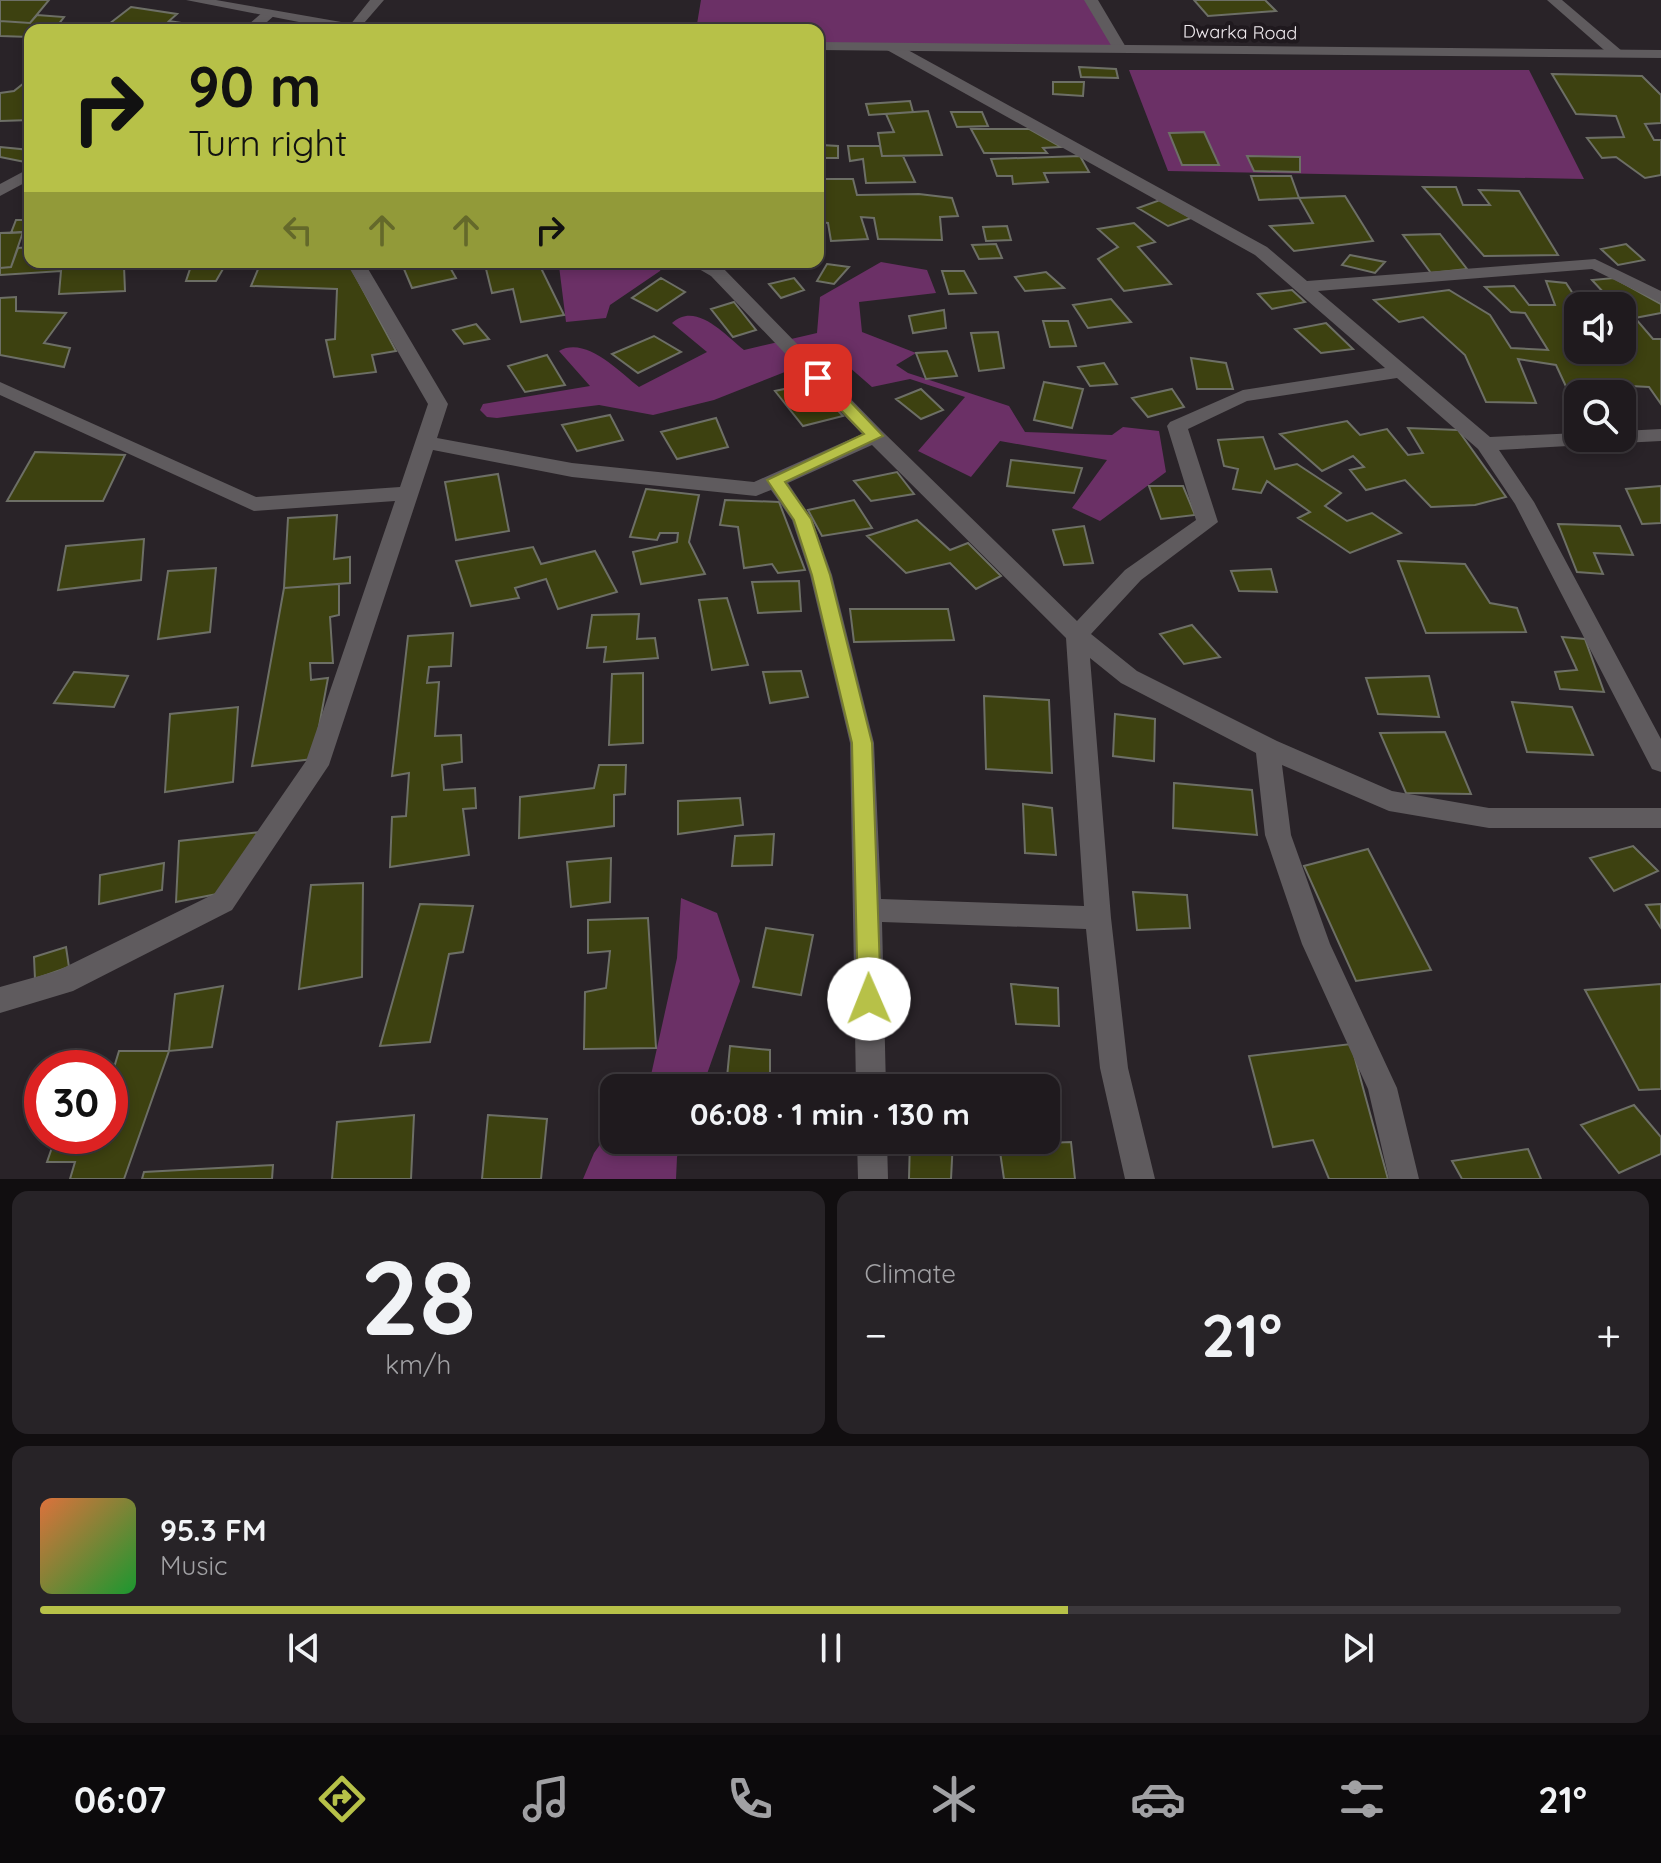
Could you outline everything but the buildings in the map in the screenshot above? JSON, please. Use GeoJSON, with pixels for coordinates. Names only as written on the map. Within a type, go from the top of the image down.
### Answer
{"type":"FeatureCollection","features":[{"type":"Feature","properties":{"kind":"street"},"geometry":{"type":"LineString","coordinates":[[193,0],[328,24]]}},
{"type":"Feature","properties":{"kind":"street"},"geometry":{"type":"LineString","coordinates":[[361,24],[377,0]]}},
{"type":"Feature","properties":{"kind":"street"},"geometry":{"type":"LineString","coordinates":[[1091,0],[1120,49]]}},
{"type":"Feature","properties":{"kind":"street"},"geometry":{"type":"LineString","coordinates":[[1554,0],[1617,54]]}},
{"type":"Feature","properties":{"kind":"street"},"geometry":{"type":"LineString","coordinates":[[256,24],[269,14]]}},
{"type":"Feature","properties":{"kind":"street"},"geometry":{"type":"LineString","coordinates":[[269,14],[271,24]]}},
{"type":"Feature","properties":{"kind":"street","name":"Dwarka Road"},"geometry":{"type":"LineString","coordinates":[[824,46],[1661,54]]}},
{"type":"Feature","properties":{"kind":"street"},"geometry":{"type":"LineString","coordinates":[[892,47],[1261,251],[1404,371],[1485,444],[1524,502],[1661,762]]}},
{"type":"Feature","properties":{"kind":"street"},"geometry":{"type":"LineString","coordinates":[[0,191],[24,177]]}},
{"type":"Feature","properties":{"kind":"street"},"geometry":{"type":"LineString","coordinates":[[1303,287],[1595,264],[1661,298]]}},
{"type":"Feature","properties":{"kind":"street"},"geometry":{"type":"LineString","coordinates":[[0,1000],[63,982],[223,902],[317,765],[438,404],[359,268]]}},
{"type":"Feature","properties":{"kind":"street"},"geometry":{"type":"LineString","coordinates":[[709,268],[717,272],[875,436],[1077,635],[1129,677],[1268,748],[1389,801],[1489,818],[1661,818]]}},
{"type":"Feature","properties":{"kind":"street"},"geometry":{"type":"LineString","coordinates":[[1140,1179],[1114,1068],[1098,918],[1077,635],[1133,575],[1207,522],[1177,426],[1243,396],[1404,371]]}},
{"type":"Feature","properties":{"kind":"street"},"geometry":{"type":"LineString","coordinates":[[0,388],[254,504],[410,493]]}},
{"type":"Feature","properties":{"kind":"street"},"geometry":{"type":"LineString","coordinates":[[1636,436],[1661,435]]}},
{"type":"Feature","properties":{"kind":"street"},"geometry":{"type":"LineString","coordinates":[[425,442],[572,470],[756,489],[875,436]]}},
{"type":"Feature","properties":{"kind":"street"},"geometry":{"type":"LineString","coordinates":[[1485,444],[1564,440]]}},
{"type":"Feature","properties":{"kind":"street"},"geometry":{"type":"LineString","coordinates":[[775,480],[802,519],[821,575],[862,743],[871,1074]]}},
{"type":"Feature","properties":{"kind":"street"},"geometry":{"type":"LineString","coordinates":[[1268,748],[1278,835],[1316,944],[1382,1088],[1404,1179]]}},
{"type":"Feature","properties":{"kind":"street"},"geometry":{"type":"LineString","coordinates":[[868,910],[1098,918]]}},
{"type":"Feature","properties":{"kind":"street"},"geometry":{"type":"LineString","coordinates":[[872,1154],[873,1179]]}},
{"type":"Feature","properties":{"kind":"shaded area"},"geometry":{"type":"Polygon","coordinates":[[[701,0],[1091,0],[1120,49],[824,46],[824,24],[697,24],[701,0]]]}},
{"type":"Feature","properties":{"kind":"shaded area"},"geometry":{"type":"Polygon","coordinates":[[[1129,70],[1529,70],[1584,179],[1168,171],[1129,70]]]}},
{"type":"Feature","properties":{"kind":"shaded area"},"geometry":{"type":"Polygon","coordinates":[[[881,262],[927,270],[936,293],[859,302],[862,332],[916,353],[896,365],[908,373],[1009,406],[1025,432],[1112,435],[1123,427],[1159,431],[1166,472],[1100,521],[1072,508],[1107,460],[1000,441],[971,477],[918,451],[965,397],[910,379],[872,387],[833,353],[714,400],[653,415],[599,405],[497,418],[487,417],[480,410],[483,404],[590,386],[559,351],[569,348],[580,348],[601,357],[639,387],[707,352],[672,323],[681,317],[691,316],[710,323],[744,350],[817,333],[820,297],[881,262]]]}},
{"type":"Feature","properties":{"kind":"shaded area"},"geometry":{"type":"Polygon","coordinates":[[[559,268],[661,268],[610,305],[606,318],[566,322],[559,268]]]}},
{"type":"Feature","properties":{"kind":"shaded area"},"geometry":{"type":"Polygon","coordinates":[[[681,898],[717,913],[740,981],[707,1074],[651,1074],[677,958],[681,898]]]}},
{"type":"Feature","properties":{"kind":"shaded area"},"geometry":{"type":"Polygon","coordinates":[[[600,1145],[600,1154],[678,1154],[676,1179],[583,1179],[600,1145]]]}},
{"type":"Feature","properties":{"kind":"route"},"geometry":{"type":"LineString","coordinates":[[818,378],[875,436],[775,480],[802,519],[821,575],[862,743],[869,999]]}}]}
